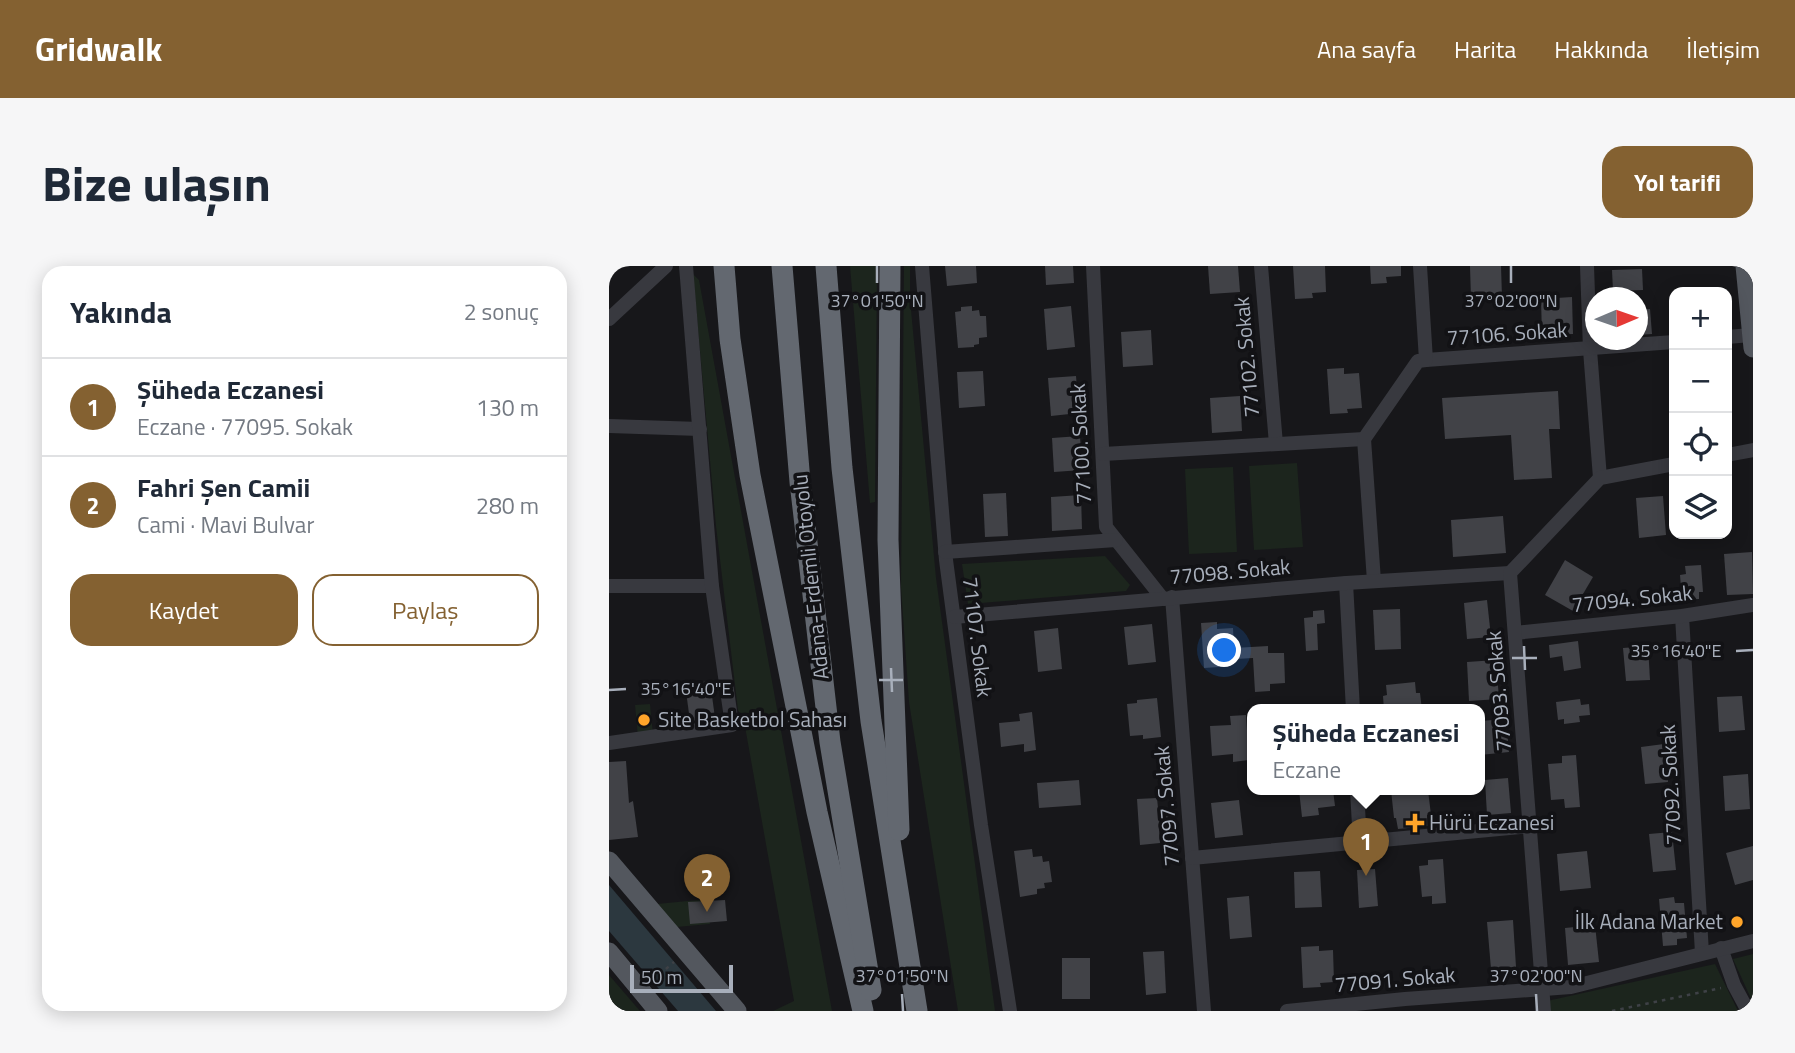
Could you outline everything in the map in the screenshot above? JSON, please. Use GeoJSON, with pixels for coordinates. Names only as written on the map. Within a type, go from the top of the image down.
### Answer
{"type":"FeatureCollection","features":[{"type":"Feature","properties":{"kind":"highway"},"geometry":{"type":"LineString","coordinates":[[723,266],[730,339],[750,475],[817,813],[863,1011]]}},
{"type":"Feature","properties":{"kind":"highway","name":"Adana-Erdemli Otoyolu"},"geometry":{"type":"LineString","coordinates":[[782,266],[800,482],[830,742],[874,1011]]}},
{"type":"Feature","properties":{"kind":"highway","name":"Adana-Erdemli Otoyolu"},"geometry":{"type":"LineString","coordinates":[[826,266],[842,468],[866,681],[917,1011]]}},
{"type":"Feature","properties":{"kind":"highway"},"geometry":{"type":"LineString","coordinates":[[890,266],[888,540],[902,923]]}},
{"type":"Feature","properties":{"kind":"main road"},"geometry":{"type":"LineString","coordinates":[[1745,266],[1752,342]]}},
{"type":"Feature","properties":{"kind":"main road"},"geometry":{"type":"LineString","coordinates":[[609,861],[737,1011]]}},
{"type":"Feature","properties":{"kind":"main road"},"geometry":{"type":"LineString","coordinates":[[609,952],[659,1011]]}},
{"type":"Feature","properties":{"kind":"street"},"geometry":{"type":"LineString","coordinates":[[609,319],[666,266]]}},
{"type":"Feature","properties":{"kind":"street"},"geometry":{"type":"LineString","coordinates":[[609,743],[731,725],[712,586],[686,266]]}},
{"type":"Feature","properties":{"kind":"street","name":"71107. Sokak"},"geometry":{"type":"LineString","coordinates":[[922,266],[945,552],[981,825],[1010,1011]]}},
{"type":"Feature","properties":{"kind":"street","name":"77100. Sokak"},"geometry":{"type":"LineString","coordinates":[[1093,266],[1106,527],[1168,598]]}},
{"type":"Feature","properties":{"kind":"street","name":"77102. Sokak"},"geometry":{"type":"LineString","coordinates":[[1261,266],[1276,444]]}},
{"type":"Feature","properties":{"kind":"street"},"geometry":{"type":"LineString","coordinates":[[1374,581],[1364,439],[1418,361],[1426,360],[1420,266]]}},
{"type":"Feature","properties":{"kind":"street"},"geometry":{"type":"LineString","coordinates":[[1587,266],[1588,287]]}},
{"type":"Feature","properties":{"kind":"street"},"geometry":{"type":"LineString","coordinates":[[1732,338],[1752,342]]}},
{"type":"Feature","properties":{"kind":"street","name":"77106. Sokak"},"geometry":{"type":"LineString","coordinates":[[1648,344],[1669,342]]}},
{"type":"Feature","properties":{"kind":"street"},"geometry":{"type":"LineString","coordinates":[[1590,350],[1600,478]]}},
{"type":"Feature","properties":{"kind":"street","name":"77106. Sokak"},"geometry":{"type":"LineString","coordinates":[[1426,360],[1590,350]]}},
{"type":"Feature","properties":{"kind":"street"},"geometry":{"type":"LineString","coordinates":[[609,426],[700,429]]}},
{"type":"Feature","properties":{"kind":"street"},"geometry":{"type":"LineString","coordinates":[[1103,454],[1364,439]]}},
{"type":"Feature","properties":{"kind":"street"},"geometry":{"type":"LineString","coordinates":[[1732,454],[1753,450]]}},
{"type":"Feature","properties":{"kind":"street"},"geometry":{"type":"LineString","coordinates":[[1510,573],[1600,478],[1669,465]]}},
{"type":"Feature","properties":{"kind":"street"},"geometry":{"type":"LineString","coordinates":[[945,552],[1117,540]]}},
{"type":"Feature","properties":{"kind":"street","name":"77098. Sokak"},"geometry":{"type":"LineString","coordinates":[[954,617],[1346,583],[1510,573]]}},
{"type":"Feature","properties":{"kind":"street","name":"77093. Sokak"},"geometry":{"type":"LineString","coordinates":[[1510,573],[1544,1011]]}},
{"type":"Feature","properties":{"kind":"street"},"geometry":{"type":"LineString","coordinates":[[1346,583],[1353,704]]}},
{"type":"Feature","properties":{"kind":"street"},"geometry":{"type":"LineString","coordinates":[[609,586],[712,586]]}},
{"type":"Feature","properties":{"kind":"street","name":"77097. Sokak"},"geometry":{"type":"LineString","coordinates":[[1168,598],[1204,1011]]}},
{"type":"Feature","properties":{"kind":"street","name":"77094. Sokak"},"geometry":{"type":"LineString","coordinates":[[1515,633],[1753,605]]}},
{"type":"Feature","properties":{"kind":"street","name":"77092. Sokak"},"geometry":{"type":"LineString","coordinates":[[1682,615],[1702,953]]}},
{"type":"Feature","properties":{"kind":"street"},"geometry":{"type":"LineString","coordinates":[[1357,795],[1360,843]]}},
{"type":"Feature","properties":{"kind":"street"},"geometry":{"type":"LineString","coordinates":[[1192,858],[1531,826]]}},
{"type":"Feature","properties":{"kind":"street","name":"77091. Sokak"},"geometry":{"type":"LineString","coordinates":[[1287,1011],[1406,1005],[1571,987],[1753,941]]}},
{"type":"Feature","properties":{"kind":"street"},"geometry":{"type":"LineString","coordinates":[[1721,948],[1734,985],[1748,1011]]}},
{"type":"Feature","properties":{"kind":"path"},"geometry":{"type":"LineString","coordinates":[[647,984],[680,957]]}},
{"type":"Feature","properties":{"kind":"path"},"geometry":{"type":"LineString","coordinates":[[1612,1011],[1734,985]]}},
{"type":"Feature","properties":{"kind":"shaded area"},"geometry":{"type":"Polygon","coordinates":[[[850,266],[877,266],[875,502],[870,503],[850,266]]]}},
{"type":"Feature","properties":{"kind":"shaded area"},"geometry":{"type":"Polygon","coordinates":[[[904,266],[910,266],[910,299],[936,578],[995,1011],[958,1011],[909,702],[901,587],[904,266]]]}},
{"type":"Feature","properties":{"kind":"shaded area"},"geometry":{"type":"Polygon","coordinates":[[[693,274],[699,280],[832,1011],[773,1011],[794,1001],[744,721],[738,710],[716,526],[693,274]]]}},
{"type":"Feature","properties":{"kind":"shaded area"},"geometry":{"type":"Polygon","coordinates":[[[1297,463],[1303,547],[1254,550],[1249,466],[1297,463]]]}},
{"type":"Feature","properties":{"kind":"shaded area"},"geometry":{"type":"Polygon","coordinates":[[[1233,467],[1237,552],[1189,554],[1185,469],[1233,467]]]}},
{"type":"Feature","properties":{"kind":"shaded area"},"geometry":{"type":"Polygon","coordinates":[[[1105,556],[1130,585],[1126,591],[968,604],[962,564],[1105,556]]]}},
{"type":"Feature","properties":{"kind":"shaded area","name":"Site Basketbol Sahası"},"geometry":{"type":"Polygon","coordinates":[[[650,704],[653,735],[638,737],[635,705],[650,704]]]}},
{"type":"Feature","properties":{"kind":"shaded area"},"geometry":{"type":"Polygon","coordinates":[[[609,885],[716,1011],[678,1011],[609,931],[609,885]]]}},
{"type":"Feature","properties":{"kind":"shaded area"},"geometry":{"type":"Polygon","coordinates":[[[708,899],[710,924],[676,927],[657,904],[708,899]]]}},
{"type":"Feature","properties":{"kind":"shaded area"},"geometry":{"type":"Polygon","coordinates":[[[1753,954],[1753,1003],[1733,959],[1753,954]]]}},
{"type":"Feature","properties":{"kind":"shaded area"},"geometry":{"type":"Polygon","coordinates":[[[1715,964],[1738,1011],[1549,1011],[1547,1001],[1715,964]]]}},
{"type":"Feature","properties":{"kind":"shaded area"},"geometry":{"type":"Polygon","coordinates":[[[609,975],[640,1011],[609,1011],[609,975]]]}},
{"type":"Feature","properties":{"kind":"building"},"geometry":{"type":"Polygon","coordinates":[[[945,266],[976,266],[977,283],[947,286],[945,266]]]}},
{"type":"Feature","properties":{"kind":"building"},"geometry":{"type":"Polygon","coordinates":[[[1045,266],[1073,266],[1074,283],[1046,285],[1045,266]]]}},
{"type":"Feature","properties":{"kind":"building"},"geometry":{"type":"Polygon","coordinates":[[[1208,266],[1238,266],[1240,292],[1210,294],[1208,266]]]}},
{"type":"Feature","properties":{"kind":"building"},"geometry":{"type":"Polygon","coordinates":[[[1293,266],[1325,266],[1326,292],[1312,293],[1313,298],[1295,299],[1293,266]]]}},
{"type":"Feature","properties":{"kind":"building"},"geometry":{"type":"Polygon","coordinates":[[[1370,266],[1401,266],[1401,276],[1386,277],[1387,283],[1371,284],[1370,266]]]}},
{"type":"Feature","properties":{"kind":"building"},"geometry":{"type":"Polygon","coordinates":[[[1470,266],[1501,266],[1502,297],[1471,299],[1470,266]]]}},
{"type":"Feature","properties":{"kind":"building"},"geometry":{"type":"Polygon","coordinates":[[[1642,269],[1643,287],[1613,287],[1612,270],[1642,269]]]}},
{"type":"Feature","properties":{"kind":"building"},"geometry":{"type":"Polygon","coordinates":[[[1572,297],[1573,334],[1542,335],[1541,299],[1572,297]]]}},
{"type":"Feature","properties":{"kind":"building"},"geometry":{"type":"Polygon","coordinates":[[[972,306],[972,311],[979,310],[980,316],[986,316],[987,337],[979,338],[979,344],[974,347],[958,348],[955,312],[961,311],[961,307],[972,306]]]}},
{"type":"Feature","properties":{"kind":"building"},"geometry":{"type":"Polygon","coordinates":[[[1071,306],[1075,347],[1047,350],[1044,309],[1071,306]]]}},
{"type":"Feature","properties":{"kind":"building"},"geometry":{"type":"Polygon","coordinates":[[[1650,309],[1652,334],[1648,334],[1650,309]]]}},
{"type":"Feature","properties":{"kind":"building"},"geometry":{"type":"Polygon","coordinates":[[[1151,330],[1153,365],[1123,367],[1121,332],[1151,330]]]}},
{"type":"Feature","properties":{"kind":"building"},"geometry":{"type":"Polygon","coordinates":[[[1344,368],[1344,374],[1359,373],[1362,408],[1347,409],[1348,413],[1330,414],[1327,369],[1344,368]]]}},
{"type":"Feature","properties":{"kind":"building"},"geometry":{"type":"Polygon","coordinates":[[[983,371],[985,406],[959,408],[957,372],[983,371]]]}},
{"type":"Feature","properties":{"kind":"building"},"geometry":{"type":"Polygon","coordinates":[[[1076,376],[1079,413],[1051,416],[1048,378],[1076,376]]]}},
{"type":"Feature","properties":{"kind":"building"},"geometry":{"type":"Polygon","coordinates":[[[1558,391],[1560,429],[1549,429],[1552,478],[1514,480],[1511,435],[1445,439],[1442,398],[1558,391]]]}},
{"type":"Feature","properties":{"kind":"building"},"geometry":{"type":"Polygon","coordinates":[[[1240,396],[1242,431],[1212,433],[1210,398],[1240,396]]]}},
{"type":"Feature","properties":{"kind":"building"},"geometry":{"type":"Polygon","coordinates":[[[1080,436],[1082,470],[1054,472],[1052,438],[1080,436]]]}},
{"type":"Feature","properties":{"kind":"building"},"geometry":{"type":"Polygon","coordinates":[[[1006,493],[1008,536],[985,537],[983,494],[1006,493]]]}},
{"type":"Feature","properties":{"kind":"building"},"geometry":{"type":"Polygon","coordinates":[[[1081,495],[1082,529],[1052,531],[1051,497],[1081,495]]]}},
{"type":"Feature","properties":{"kind":"building"},"geometry":{"type":"Polygon","coordinates":[[[1663,496],[1666,535],[1639,538],[1636,498],[1663,496]]]}},
{"type":"Feature","properties":{"kind":"building"},"geometry":{"type":"Polygon","coordinates":[[[1503,516],[1506,553],[1453,557],[1451,520],[1503,516]]]}},
{"type":"Feature","properties":{"kind":"building"},"geometry":{"type":"Polygon","coordinates":[[[1752,552],[1753,594],[1727,595],[1724,554],[1752,552]]]}},
{"type":"Feature","properties":{"kind":"building"},"geometry":{"type":"Polygon","coordinates":[[[1565,560],[1593,577],[1573,611],[1545,595],[1565,560]]]}},
{"type":"Feature","properties":{"kind":"building"},"geometry":{"type":"Polygon","coordinates":[[[1701,565],[1703,592],[1699,592],[1699,599],[1682,600],[1680,575],[1686,574],[1685,566],[1701,565]]]}},
{"type":"Feature","properties":{"kind":"building"},"geometry":{"type":"Polygon","coordinates":[[[1487,600],[1491,637],[1467,639],[1464,603],[1487,600]]]}},
{"type":"Feature","properties":{"kind":"building"},"geometry":{"type":"Polygon","coordinates":[[[1400,609],[1401,649],[1375,650],[1373,610],[1400,609]]]}},
{"type":"Feature","properties":{"kind":"building"},"geometry":{"type":"Polygon","coordinates":[[[1324,610],[1325,623],[1317,624],[1318,650],[1306,651],[1304,618],[1313,617],[1313,611],[1324,610]]]}},
{"type":"Feature","properties":{"kind":"building"},"geometry":{"type":"Polygon","coordinates":[[[1217,622],[1217,629],[1233,628],[1234,648],[1268,646],[1268,653],[1284,653],[1285,683],[1270,684],[1270,691],[1255,692],[1253,658],[1219,660],[1219,667],[1204,668],[1201,623],[1217,622]]]}},
{"type":"Feature","properties":{"kind":"building"},"geometry":{"type":"Polygon","coordinates":[[[1152,624],[1156,662],[1128,665],[1124,627],[1152,624]]]}},
{"type":"Feature","properties":{"kind":"building"},"geometry":{"type":"Polygon","coordinates":[[[1058,628],[1062,669],[1038,672],[1034,631],[1058,628]]]}},
{"type":"Feature","properties":{"kind":"building"},"geometry":{"type":"Polygon","coordinates":[[[1578,641],[1581,668],[1564,671],[1562,656],[1550,658],[1549,645],[1578,641]]]}},
{"type":"Feature","properties":{"kind":"building"},"geometry":{"type":"Polygon","coordinates":[[[1648,646],[1650,680],[1626,681],[1623,648],[1648,646]]]}},
{"type":"Feature","properties":{"kind":"building"},"geometry":{"type":"Polygon","coordinates":[[[1496,660],[1499,699],[1469,701],[1467,662],[1496,660]]]}},
{"type":"Feature","properties":{"kind":"building"},"geometry":{"type":"Polygon","coordinates":[[[710,681],[715,718],[690,721],[685,684],[710,681]]]}},
{"type":"Feature","properties":{"kind":"building"},"geometry":{"type":"Polygon","coordinates":[[[1415,682],[1421,704],[1384,704],[1383,696],[1387,695],[1386,685],[1415,682]]]}},
{"type":"Feature","properties":{"kind":"building"},"geometry":{"type":"Polygon","coordinates":[[[1742,696],[1745,730],[1719,732],[1717,697],[1742,696]]]}},
{"type":"Feature","properties":{"kind":"building"},"geometry":{"type":"Polygon","coordinates":[[[1157,698],[1161,737],[1143,739],[1143,735],[1130,736],[1127,704],[1157,698]]]}},
{"type":"Feature","properties":{"kind":"building"},"geometry":{"type":"Polygon","coordinates":[[[1580,699],[1581,705],[1589,704],[1590,715],[1579,716],[1580,722],[1564,724],[1564,719],[1558,720],[1556,702],[1580,699]]]}},
{"type":"Feature","properties":{"kind":"building"},"geometry":{"type":"Polygon","coordinates":[[[1032,712],[1036,750],[1024,752],[1024,744],[1001,747],[999,723],[1020,721],[1019,714],[1032,712]]]}},
{"type":"Feature","properties":{"kind":"building"},"geometry":{"type":"Polygon","coordinates":[[[1246,715],[1247,760],[1233,762],[1233,754],[1212,756],[1210,726],[1231,725],[1230,716],[1246,715]]]}},
{"type":"Feature","properties":{"kind":"building"},"geometry":{"type":"Polygon","coordinates":[[[1506,719],[1509,752],[1485,754],[1485,721],[1506,719]]]}},
{"type":"Feature","properties":{"kind":"building"},"geometry":{"type":"Polygon","coordinates":[[[1664,744],[1668,782],[1645,784],[1641,747],[1664,744]]]}},
{"type":"Feature","properties":{"kind":"building"},"geometry":{"type":"Polygon","coordinates":[[[1576,755],[1580,807],[1565,808],[1564,799],[1551,800],[1548,764],[1562,763],[1562,756],[1576,755]]]}},
{"type":"Feature","properties":{"kind":"building"},"geometry":{"type":"Polygon","coordinates":[[[626,761],[629,803],[633,801],[638,837],[609,840],[609,762],[626,761]]]}},
{"type":"Feature","properties":{"kind":"building"},"geometry":{"type":"Polygon","coordinates":[[[1748,774],[1750,809],[1725,811],[1723,776],[1748,774]]]}},
{"type":"Feature","properties":{"kind":"building"},"geometry":{"type":"Polygon","coordinates":[[[1508,778],[1511,813],[1487,815],[1485,780],[1508,778]]]}},
{"type":"Feature","properties":{"kind":"building"},"geometry":{"type":"Polygon","coordinates":[[[1079,780],[1081,805],[1039,808],[1037,783],[1079,780]]]}},
{"type":"Feature","properties":{"kind":"building"},"geometry":{"type":"Polygon","coordinates":[[[1300,795],[1334,795],[1335,806],[1318,808],[1319,815],[1302,817],[1300,795]]]}},
{"type":"Feature","properties":{"kind":"building"},"geometry":{"type":"Polygon","coordinates":[[[1392,795],[1429,795],[1431,815],[1427,815],[1428,826],[1398,829],[1392,795]]]}},
{"type":"Feature","properties":{"kind":"building"},"geometry":{"type":"Polygon","coordinates":[[[1157,798],[1158,808],[1169,808],[1170,829],[1159,830],[1160,843],[1140,845],[1137,799],[1157,798]]]}},
{"type":"Feature","properties":{"kind":"building"},"geometry":{"type":"Polygon","coordinates":[[[1239,800],[1243,835],[1215,838],[1211,803],[1239,800]]]}},
{"type":"Feature","properties":{"kind":"building"},"geometry":{"type":"Polygon","coordinates":[[[1672,832],[1676,870],[1653,872],[1649,834],[1672,832]]]}},
{"type":"Feature","properties":{"kind":"building"},"geometry":{"type":"Polygon","coordinates":[[[1753,846],[1753,880],[1735,885],[1726,853],[1753,846]]]}},
{"type":"Feature","properties":{"kind":"building"},"geometry":{"type":"Polygon","coordinates":[[[1032,849],[1033,857],[1042,856],[1043,862],[1049,861],[1052,882],[1044,883],[1045,888],[1037,889],[1037,894],[1020,897],[1014,851],[1032,849]]]}},
{"type":"Feature","properties":{"kind":"building"},"geometry":{"type":"Polygon","coordinates":[[[1587,851],[1591,888],[1560,891],[1557,854],[1587,851]]]}},
{"type":"Feature","properties":{"kind":"building"},"geometry":{"type":"Polygon","coordinates":[[[1443,859],[1446,903],[1432,904],[1432,896],[1422,897],[1419,866],[1428,865],[1428,860],[1443,859]]]}},
{"type":"Feature","properties":{"kind":"building"},"geometry":{"type":"Polygon","coordinates":[[[1375,869],[1378,906],[1359,908],[1357,870],[1375,869]]]}},
{"type":"Feature","properties":{"kind":"building"},"geometry":{"type":"Polygon","coordinates":[[[1320,871],[1322,907],[1295,908],[1294,872],[1320,871]]]}},
{"type":"Feature","properties":{"kind":"building"},"geometry":{"type":"Polygon","coordinates":[[[1249,896],[1252,937],[1230,939],[1227,898],[1249,896]]]}},
{"type":"Feature","properties":{"kind":"building"},"geometry":{"type":"Polygon","coordinates":[[[1674,897],[1675,903],[1684,903],[1687,938],[1677,939],[1677,945],[1663,946],[1659,899],[1674,897]]]}},
{"type":"Feature","properties":{"kind":"building"},"geometry":{"type":"Polygon","coordinates":[[[725,900],[727,921],[690,924],[688,902],[725,900]]]}},
{"type":"Feature","properties":{"kind":"building"},"geometry":{"type":"Polygon","coordinates":[[[1513,920],[1516,967],[1491,969],[1487,922],[1513,920]]]}},
{"type":"Feature","properties":{"kind":"building"},"geometry":{"type":"Polygon","coordinates":[[[1595,925],[1599,962],[1568,965],[1565,928],[1595,925]]]}},
{"type":"Feature","properties":{"kind":"building"},"geometry":{"type":"Polygon","coordinates":[[[1319,946],[1319,951],[1333,950],[1334,982],[1320,983],[1321,987],[1303,988],[1301,947],[1319,946]]]}},
{"type":"Feature","properties":{"kind":"building"},"geometry":{"type":"Polygon","coordinates":[[[1164,951],[1166,993],[1146,995],[1143,952],[1164,951]]]}},
{"type":"Feature","properties":{"kind":"building"},"geometry":{"type":"Polygon","coordinates":[[[1062,958],[1090,958],[1090,999],[1062,999],[1062,958]]]}},
{"type":"Feature","properties":{"kind":"place","name":"Site Basketbol Sahası"},"geometry":{"type":"Point","coordinates":[644,720]}},
{"type":"Feature","properties":{"kind":"place","name":"Hürü Eczanesi"},"geometry":{"type":"Point","coordinates":[1415,823]}},
{"type":"Feature","properties":{"kind":"place","name":"Şüheda Eczanesi"},"geometry":{"type":"Point","coordinates":[1366,876]}},
{"type":"Feature","properties":{"kind":"place","name":"Fahri Şen Camii"},"geometry":{"type":"Point","coordinates":[707,912]}},
{"type":"Feature","properties":{"kind":"place","name":"İlk Adana Market"},"geometry":{"type":"Point","coordinates":[1737,922]}}]}
